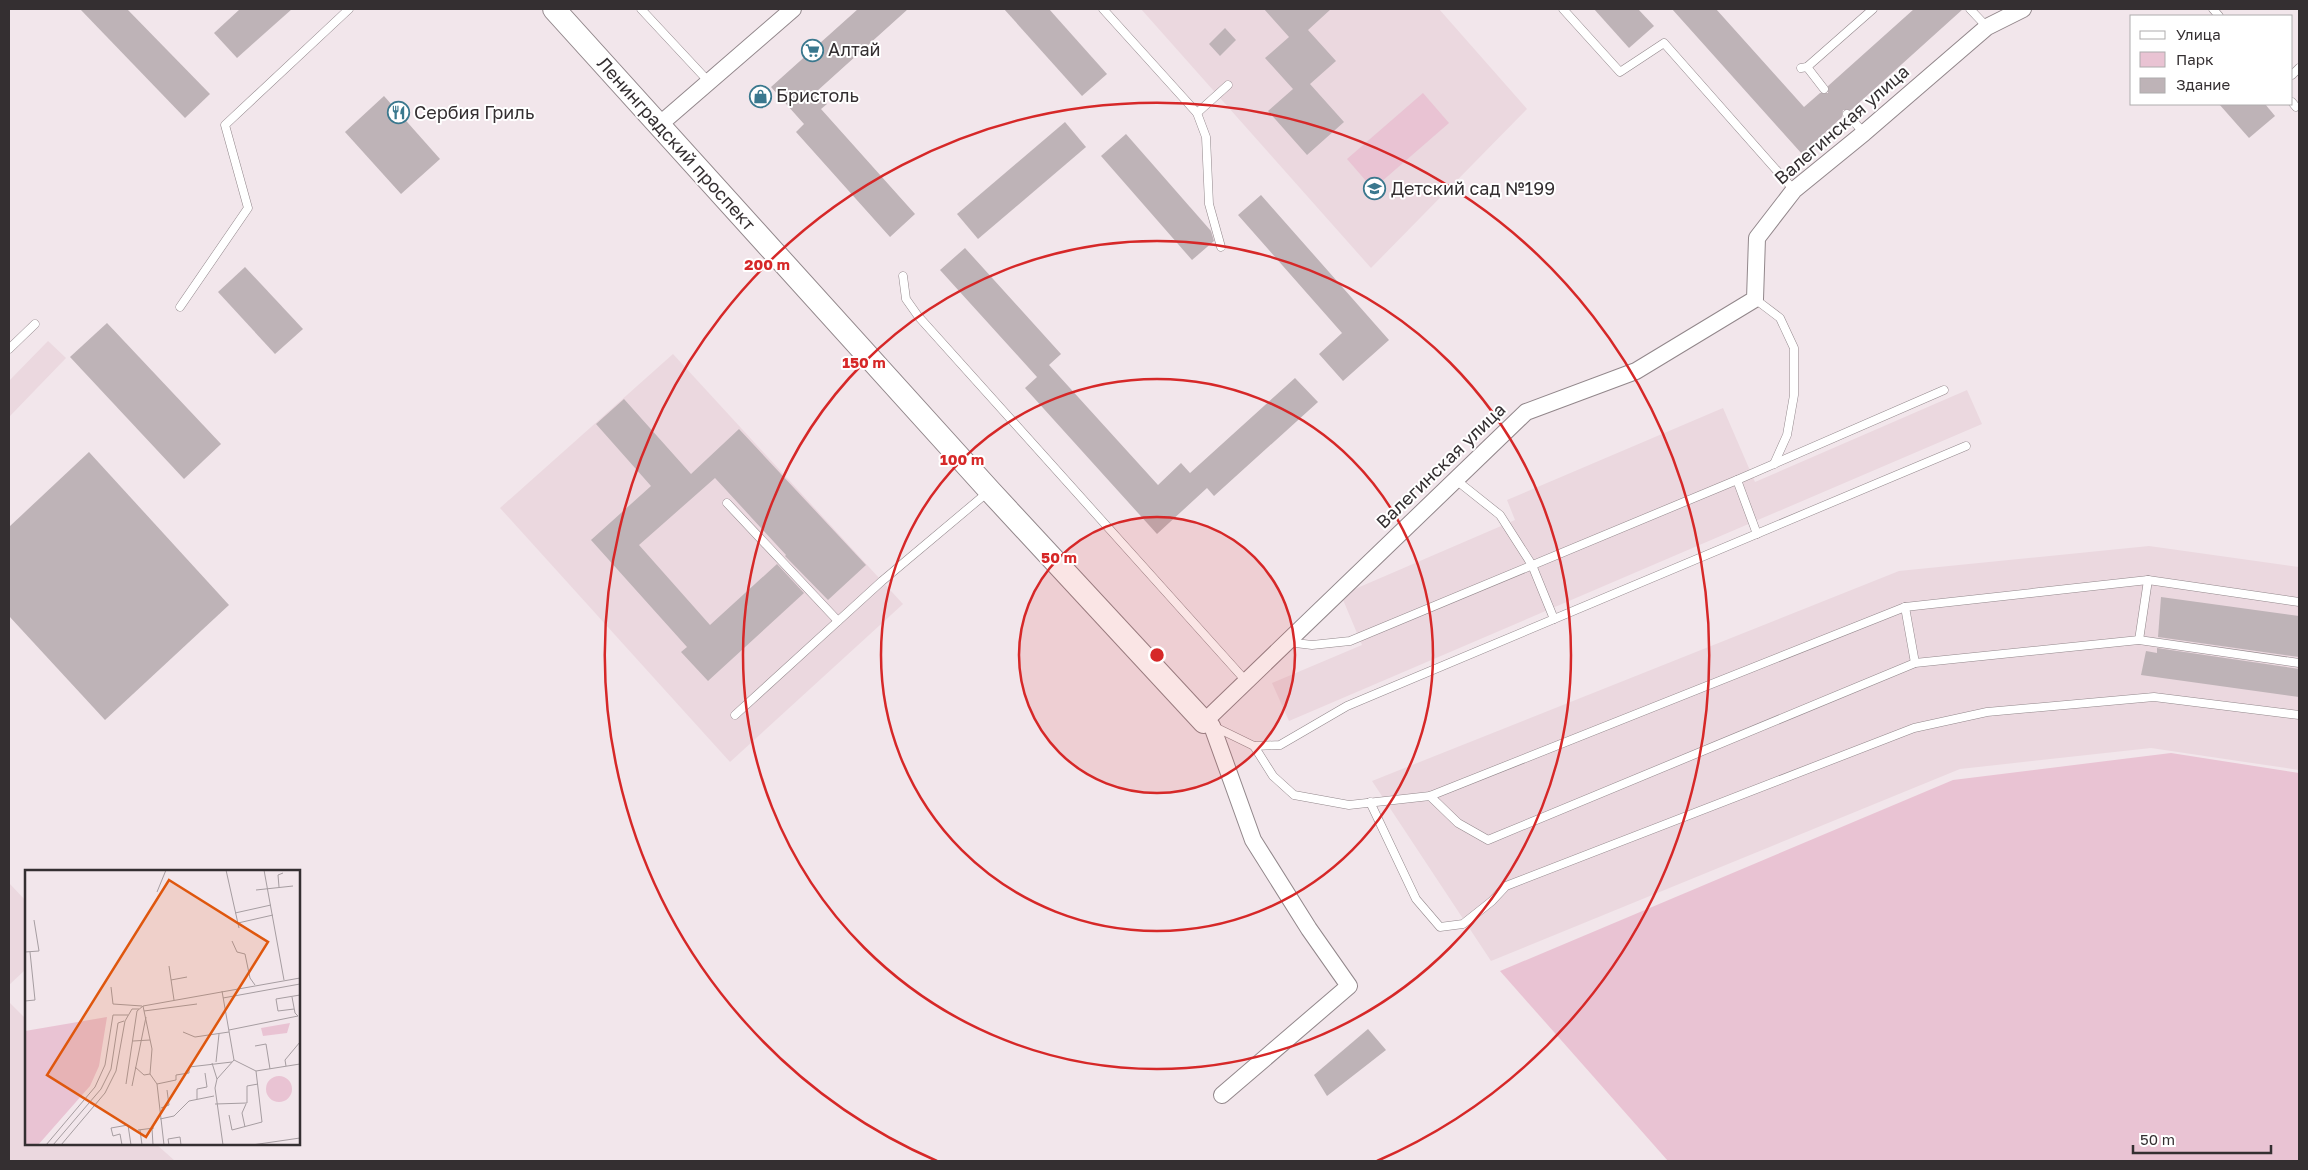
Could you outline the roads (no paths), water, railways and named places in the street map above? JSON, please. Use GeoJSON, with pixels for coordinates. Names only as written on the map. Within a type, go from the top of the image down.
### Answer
{"type":"FeatureCollection","features":[{"type":"Feature","properties":{"kind":"street","name":"Ленинградский проспект"},"geometry":{"type":"LineString","coordinates":[[554,9],[990,491],[1208,724]]}},
{"type":"Feature","properties":{"kind":"street"},"geometry":{"type":"LineString","coordinates":[[659,125],[793,9]]}},
{"type":"Feature","properties":{"kind":"street","name":"Валегинская улица"},"geometry":{"type":"LineString","coordinates":[[1208,724],[1246,681],[1526,412],[1636,371],[1755,299],[1757,238],[1794,190],[1864,133],[1987,27],[2022,9]]}},
{"type":"Feature","properties":{"kind":"street"},"geometry":{"type":"LineString","coordinates":[[1208,724],[1253,840],[1309,928],[1349,986],[1222,1095]]}},
{"type":"Feature","properties":{"kind":"lane"},"geometry":{"type":"LineString","coordinates":[[180,307],[248,208],[226,125],[349,9]]}},
{"type":"Feature","properties":{"kind":"lane"},"geometry":{"type":"LineString","coordinates":[[642,9],[709,82]]}},
{"type":"Feature","properties":{"kind":"lane"},"geometry":{"type":"LineString","coordinates":[[1103,9],[1197,113],[1206,137],[1209,204],[1221,247]]}},
{"type":"Feature","properties":{"kind":"lane"},"geometry":{"type":"LineString","coordinates":[[1563,9],[1620,72],[1664,43],[1794,190]]}},
{"type":"Feature","properties":{"kind":"lane"},"geometry":{"type":"LineString","coordinates":[[1824,89],[1804,68],[1873,9]]}},
{"type":"Feature","properties":{"kind":"lane"},"geometry":{"type":"LineString","coordinates":[[1970,9],[1987,27]]}},
{"type":"Feature","properties":{"kind":"lane"},"geometry":{"type":"LineString","coordinates":[[1197,113],[1228,85]]}},
{"type":"Feature","properties":{"kind":"lane"},"geometry":{"type":"LineString","coordinates":[[1847,114],[1864,133]]}},
{"type":"Feature","properties":{"kind":"lane"},"geometry":{"type":"LineString","coordinates":[[903,276],[906,299],[918,316],[1246,681]]}},
{"type":"Feature","properties":{"kind":"lane"},"geometry":{"type":"LineString","coordinates":[[1755,299],[1780,318],[1794,348],[1794,395],[1788,435],[1774,464]]}},
{"type":"Feature","properties":{"kind":"lane"},"geometry":{"type":"LineString","coordinates":[[9,349],[35,324]]}},
{"type":"Feature","properties":{"kind":"lane"},"geometry":{"type":"LineString","coordinates":[[1287,642],[1312,645],[1350,641],[1774,464],[1944,390]]}},
{"type":"Feature","properties":{"kind":"lane"},"geometry":{"type":"LineString","coordinates":[[1208,724],[1254,746],[1280,745],[1347,706],[1966,446]]}},
{"type":"Feature","properties":{"kind":"lane"},"geometry":{"type":"LineString","coordinates":[[1456,480],[1500,515],[1532,565],[1554,619]]}},
{"type":"Feature","properties":{"kind":"lane"},"geometry":{"type":"LineString","coordinates":[[1736,480],[1757,534]]}},
{"type":"Feature","properties":{"kind":"lane"},"geometry":{"type":"LineString","coordinates":[[735,715],[882,581],[990,491]]}},
{"type":"Feature","properties":{"kind":"lane"},"geometry":{"type":"LineString","coordinates":[[727,503],[838,621]]}},
{"type":"Feature","properties":{"kind":"lane"},"geometry":{"type":"LineString","coordinates":[[1254,746],[1273,776],[1294,795],[1349,805],[1430,796],[1905,608],[2148,580],[2299,602]]}},
{"type":"Feature","properties":{"kind":"lane"},"geometry":{"type":"LineString","coordinates":[[2139,640],[2148,580]]}},
{"type":"Feature","properties":{"kind":"lane"},"geometry":{"type":"LineString","coordinates":[[1905,608],[1915,663]]}},
{"type":"Feature","properties":{"kind":"lane"},"geometry":{"type":"LineString","coordinates":[[1430,796],[1458,823],[1488,840],[1915,663],[2139,640],[2299,663]]}},
{"type":"Feature","properties":{"kind":"lane"},"geometry":{"type":"LineString","coordinates":[[1370,802],[1416,899],[1440,927],[1462,924],[1492,901],[1506,886],[1914,728],[1986,712],[2154,697],[2299,715]]}},
{"type":"Feature","properties":{"kind":"place","name":"Алтай"},"geometry":{"type":"Point","coordinates":[812,50]}},
{"type":"Feature","properties":{"kind":"place","name":"Бристоль"},"geometry":{"type":"Point","coordinates":[760,96]}},
{"type":"Feature","properties":{"kind":"place","name":"Сербия Гриль"},"geometry":{"type":"Point","coordinates":[398,113]}},
{"type":"Feature","properties":{"kind":"place","name":"Детский сад №199"},"geometry":{"type":"Point","coordinates":[1375,189]}}]}
